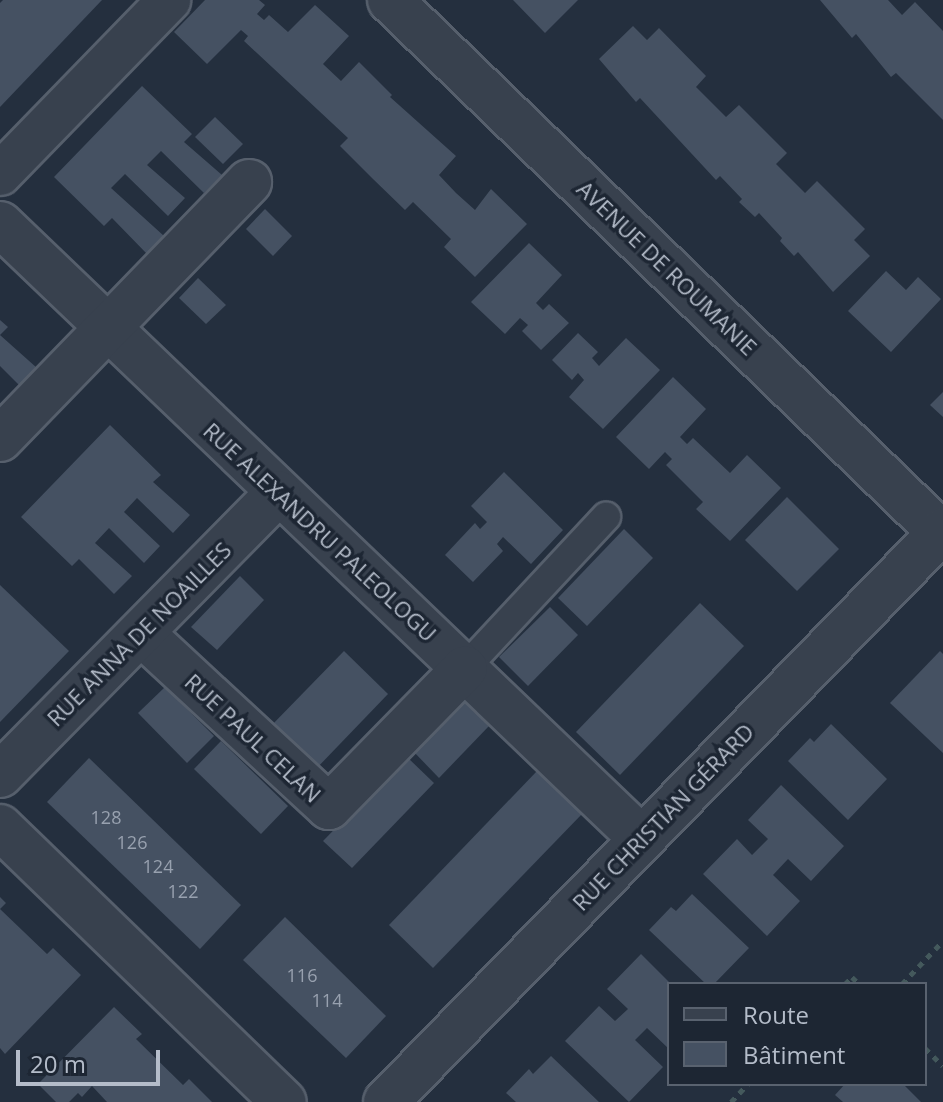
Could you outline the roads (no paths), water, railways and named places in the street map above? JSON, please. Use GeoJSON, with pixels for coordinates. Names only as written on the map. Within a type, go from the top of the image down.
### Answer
{"type":"FeatureCollection","features":[{"type":"Feature","properties":{"kind":"street"},"geometry":{"type":"LineString","coordinates":[[0,174],[169,0]]}},
{"type":"Feature","properties":{"kind":"street","name":"AVENUE DE ROUMANIE"},"geometry":{"type":"LineString","coordinates":[[390,0],[942,532]]}},
{"type":"Feature","properties":{"kind":"street"},"geometry":{"type":"LineString","coordinates":[[0,439],[249,182]]}},
{"type":"Feature","properties":{"kind":"street","name":"RUE ALEXANDRU PALEOLOGU"},"geometry":{"type":"LineString","coordinates":[[0,224],[107,330],[641,838]]}},
{"type":"Feature","properties":{"kind":"street","name":"RUE ANNA DE NOAILLES"},"geometry":{"type":"LineString","coordinates":[[0,775],[278,493]]}},
{"type":"Feature","properties":{"kind":"street","name":"RUE CHRISTIAN GÉRARD"},"geometry":{"type":"LineString","coordinates":[[386,1102],[942,532]]}},
{"type":"Feature","properties":{"kind":"street","name":"RUE PAUL CELAN"},"geometry":{"type":"LineString","coordinates":[[141,633],[329,807],[465,668]]}},
{"type":"Feature","properties":{"kind":"street"},"geometry":{"type":"LineString","coordinates":[[0,827],[284,1102]]}},
{"type":"Feature","properties":{"kind":"lane"},"geometry":{"type":"LineString","coordinates":[[465,668],[606,517]]}}]}
